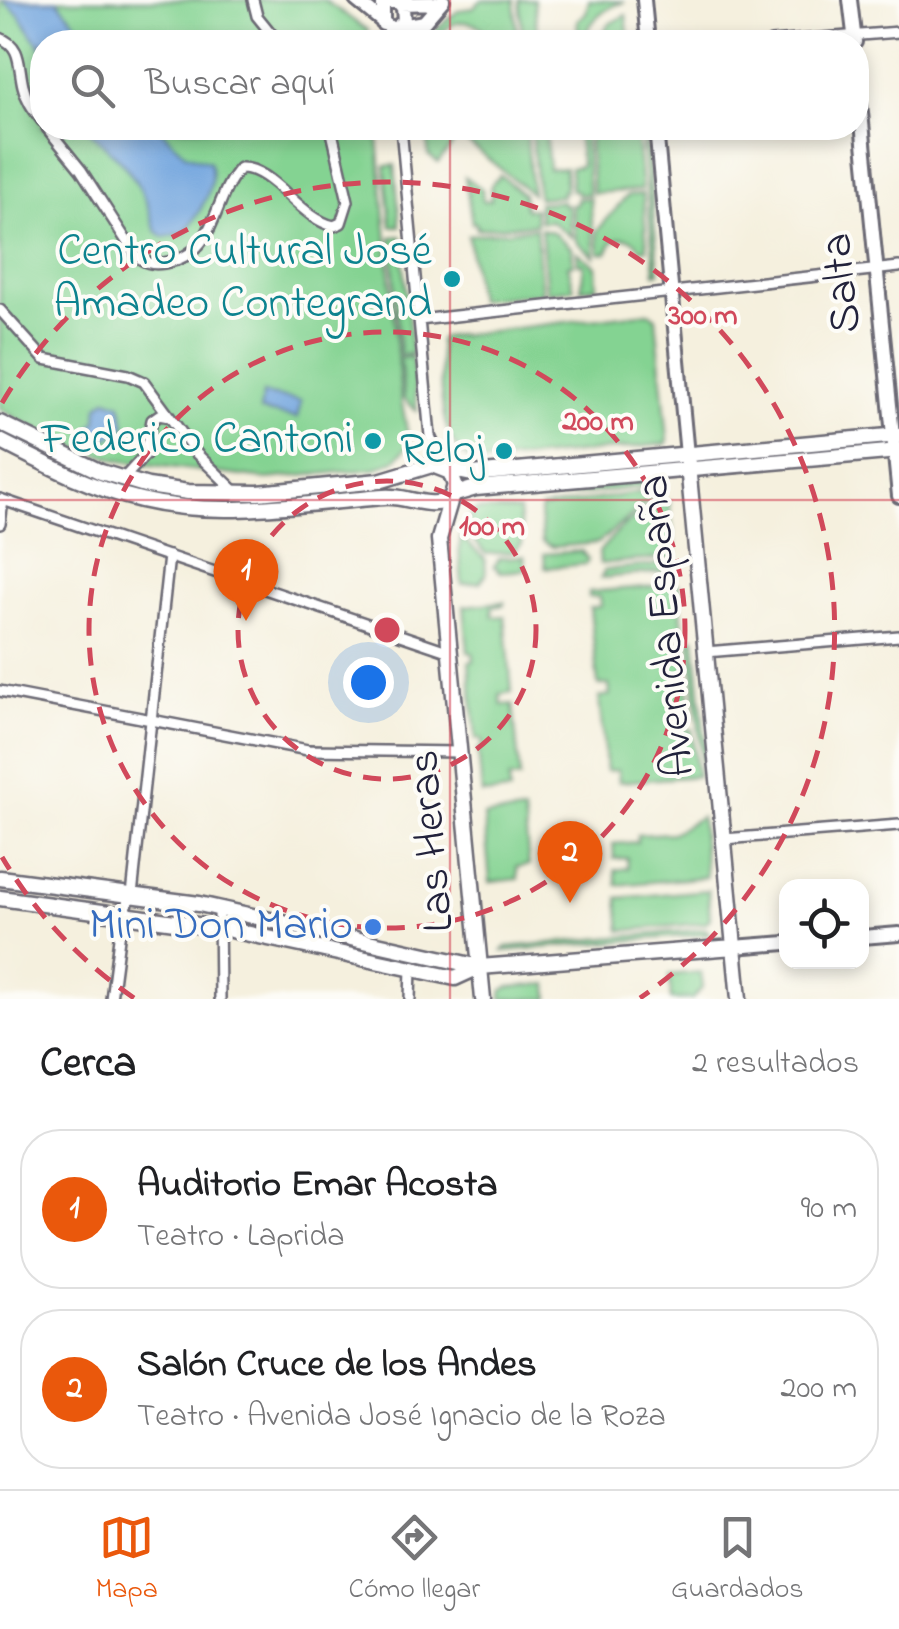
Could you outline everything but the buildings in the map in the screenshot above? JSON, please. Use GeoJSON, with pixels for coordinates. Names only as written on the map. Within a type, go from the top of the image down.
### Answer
{"type":"FeatureCollection","features":[{"type":"Feature","properties":{"kind":"main road"},"geometry":{"type":"LineString","coordinates":[[356,0],[390,30]]}},
{"type":"Feature","properties":{"kind":"main road"},"geometry":{"type":"LineString","coordinates":[[644,0],[647,30]]}},
{"type":"Feature","properties":{"kind":"main road"},"geometry":{"type":"LineString","coordinates":[[850,0],[853,30]]}},
{"type":"Feature","properties":{"kind":"main road"},"geometry":{"type":"LineString","coordinates":[[383,24],[388,2]]}},
{"type":"Feature","properties":{"kind":"main road"},"geometry":{"type":"LineString","coordinates":[[388,2],[441,2]]}},
{"type":"Feature","properties":{"kind":"main road"},"geometry":{"type":"LineString","coordinates":[[388,2],[404,16],[399,30]]}},
{"type":"Feature","properties":{"kind":"main road"},"geometry":{"type":"LineString","coordinates":[[403,30],[424,22],[441,2]]}},
{"type":"Feature","properties":{"kind":"main road","name":"Avenida España"},"geometry":{"type":"LineString","coordinates":[[657,140],[739,999]]}},
{"type":"Feature","properties":{"kind":"main road","name":"Salta"},"geometry":{"type":"LineString","coordinates":[[864,140],[899,496]]}},
{"type":"Feature","properties":{"kind":"main road"},"geometry":{"type":"LineString","coordinates":[[0,423],[63,456],[122,479],[188,492],[237,493],[387,480],[425,468],[472,474],[688,462]]}},
{"type":"Feature","properties":{"kind":"main road"},"geometry":{"type":"LineString","coordinates":[[0,441],[97,487],[172,506],[254,508],[394,496],[438,504],[476,488],[688,462],[896,443]]}},
{"type":"Feature","properties":{"kind":"main road"},"geometry":{"type":"LineString","coordinates":[[425,468],[415,484],[425,502]]}},
{"type":"Feature","properties":{"kind":"main road"},"geometry":{"type":"LineString","coordinates":[[445,468],[454,478],[451,497]]}},
{"type":"Feature","properties":{"kind":"main road","name":"Las Heras"},"geometry":{"type":"LineString","coordinates":[[451,497],[439,539],[483,999]]}},
{"type":"Feature","properties":{"kind":"main road"},"geometry":{"type":"LineString","coordinates":[[0,878],[199,904],[480,967],[779,944]]}},
{"type":"Feature","properties":{"kind":"main road"},"geometry":{"type":"LineString","coordinates":[[0,898],[220,928],[456,978],[480,967]]}},
{"type":"Feature","properties":{"kind":"main road"},"geometry":{"type":"LineString","coordinates":[[122,914],[145,906],[199,904]]}},
{"type":"Feature","properties":{"kind":"main road"},"geometry":{"type":"LineString","coordinates":[[869,937],[899,934]]}},
{"type":"Feature","properties":{"kind":"street"},"geometry":{"type":"LineString","coordinates":[[253,0],[257,16],[268,30]]}},
{"type":"Feature","properties":{"kind":"street"},"geometry":{"type":"LineString","coordinates":[[869,37],[899,32]]}},
{"type":"Feature","properties":{"kind":"street"},"geometry":{"type":"LineString","coordinates":[[0,38],[13,46],[18,55],[30,104]]}},
{"type":"Feature","properties":{"kind":"street"},"geometry":{"type":"LineString","coordinates":[[57,140],[135,254],[145,262],[159,264],[180,259],[201,245],[240,168],[258,172],[318,220],[334,226],[340,223],[348,201],[335,140]]}},
{"type":"Feature","properties":{"kind":"street"},"geometry":{"type":"LineString","coordinates":[[402,140],[430,436],[445,468]]}},
{"type":"Feature","properties":{"kind":"street"},"geometry":{"type":"LineString","coordinates":[[419,320],[899,267]]}},
{"type":"Feature","properties":{"kind":"street"},"geometry":{"type":"LineString","coordinates":[[0,310],[38,356],[137,378],[150,388],[196,454],[237,493]]}},
{"type":"Feature","properties":{"kind":"street"},"geometry":{"type":"LineString","coordinates":[[122,479],[145,455],[152,420],[159,415],[170,418]]}},
{"type":"Feature","properties":{"kind":"street"},"geometry":{"type":"LineString","coordinates":[[0,524],[1,500],[450,652]]}},
{"type":"Feature","properties":{"kind":"street"},"geometry":{"type":"LineString","coordinates":[[111,999],[122,914],[132,895],[169,556]]}},
{"type":"Feature","properties":{"kind":"street"},"geometry":{"type":"LineString","coordinates":[[706,652],[899,636]]}},
{"type":"Feature","properties":{"kind":"street"},"geometry":{"type":"LineString","coordinates":[[0,691],[308,750],[460,752]]}},
{"type":"Feature","properties":{"kind":"street"},"geometry":{"type":"LineString","coordinates":[[724,839],[899,825]]}},
{"type":"Feature","properties":{"kind":"street"},"geometry":{"type":"LineString","coordinates":[[219,909],[220,999]]}},
{"type":"Feature","properties":{"kind":"street"},"geometry":{"type":"LineString","coordinates":[[410,999],[411,969]]}},
{"type":"Feature","properties":{"kind":"green space"},"geometry":{"type":"Polygon","coordinates":[[[0,0],[324,0],[367,30],[30,30],[30,140],[378,140],[401,398],[409,441],[395,460],[375,469],[266,479],[121,461],[57,441],[0,409],[0,0]]]}},
{"type":"Feature","properties":{"kind":"green space"},"geometry":{"type":"Polygon","coordinates":[[[482,0],[514,0],[517,30],[483,30],[461,22],[435,30],[459,10],[472,8],[482,0]]]}},
{"type":"Feature","properties":{"kind":"green space"},"geometry":{"type":"Polygon","coordinates":[[[519,0],[534,0],[537,30],[522,30],[519,0]]]}},
{"type":"Feature","properties":{"kind":"green space"},"geometry":{"type":"Polygon","coordinates":[[[589,0],[625,2],[598,16],[588,30],[578,30],[577,20],[586,13],[589,0]]]}},
{"type":"Feature","properties":{"kind":"green space"},"geometry":{"type":"Polygon","coordinates":[[[626,15],[628,30],[605,30],[626,15]]]}},
{"type":"Feature","properties":{"kind":"green space"},"geometry":{"type":"Polygon","coordinates":[[[428,140],[454,143],[438,163],[428,155],[428,140]]]}},
{"type":"Feature","properties":{"kind":"green space"},"geometry":{"type":"Polygon","coordinates":[[[464,140],[527,140],[532,194],[464,140]]]}},
{"type":"Feature","properties":{"kind":"green space"},"geometry":{"type":"Polygon","coordinates":[[[532,140],[546,140],[549,169],[565,168],[566,191],[562,191],[562,196],[538,198],[532,140]]]}},
{"type":"Feature","properties":{"kind":"green space"},"geometry":{"type":"Polygon","coordinates":[[[578,140],[585,140],[589,194],[577,195],[576,190],[571,190],[570,168],[581,166],[578,140]]]}},
{"type":"Feature","properties":{"kind":"green space"},"geometry":{"type":"Polygon","coordinates":[[[637,140],[642,190],[593,193],[589,141],[637,140]]]}},
{"type":"Feature","properties":{"kind":"green space"},"geometry":{"type":"Polygon","coordinates":[[[642,140],[646,140],[659,272],[655,273],[642,140]]]}},
{"type":"Feature","properties":{"kind":"green space"},"geometry":{"type":"Polygon","coordinates":[[[395,165],[400,226],[391,226],[385,166],[395,165]]]}},
{"type":"Feature","properties":{"kind":"green space"},"geometry":{"type":"Polygon","coordinates":[[[500,175],[523,194],[525,209],[534,209],[536,224],[477,229],[476,223],[472,223],[465,177],[482,189],[483,201],[491,200],[491,185],[500,175]]]}},
{"type":"Feature","properties":{"kind":"green space"},"geometry":{"type":"Polygon","coordinates":[[[643,194],[647,249],[621,238],[613,241],[607,253],[599,253],[597,231],[628,195],[643,194]]]}},
{"type":"Feature","properties":{"kind":"green space"},"geometry":{"type":"Polygon","coordinates":[[[590,198],[595,257],[576,241],[572,205],[577,204],[577,199],[590,198]]]}},
{"type":"Feature","properties":{"kind":"green space"},"geometry":{"type":"Polygon","coordinates":[[[562,201],[568,205],[571,237],[551,221],[540,222],[538,203],[562,201]]]}},
{"type":"Feature","properties":{"kind":"green space"},"geometry":{"type":"Polygon","coordinates":[[[536,228],[542,293],[477,300],[468,235],[536,228]]]}},
{"type":"Feature","properties":{"kind":"green space"},"geometry":{"type":"Polygon","coordinates":[[[541,229],[553,232],[572,248],[573,264],[568,265],[574,289],[547,292],[541,229]]]}},
{"type":"Feature","properties":{"kind":"green space"},"geometry":{"type":"Polygon","coordinates":[[[401,236],[412,354],[400,355],[391,237],[401,236]]]}},
{"type":"Feature","properties":{"kind":"green space"},"geometry":{"type":"Polygon","coordinates":[[[577,252],[596,266],[597,287],[581,289],[584,264],[578,264],[577,252]]]}},
{"type":"Feature","properties":{"kind":"green space"},"geometry":{"type":"Polygon","coordinates":[[[648,312],[656,318],[666,444],[478,463],[454,444],[443,411],[439,341],[442,337],[648,312]]]}},
{"type":"Feature","properties":{"kind":"green space"},"geometry":{"type":"Polygon","coordinates":[[[412,357],[417,411],[404,399],[400,358],[412,357]]]}},
{"type":"Feature","properties":{"kind":"green space"},"geometry":{"type":"Polygon","coordinates":[[[662,478],[647,486],[539,500],[542,490],[662,478]]]}},
{"type":"Feature","properties":{"kind":"green space"},"geometry":{"type":"Polygon","coordinates":[[[648,491],[651,499],[598,543],[553,547],[542,542],[542,508],[648,491]]]}},
{"type":"Feature","properties":{"kind":"green space"},"geometry":{"type":"Polygon","coordinates":[[[669,501],[676,557],[600,564],[599,552],[622,528],[649,508],[669,501]]]}},
{"type":"Feature","properties":{"kind":"green space"},"geometry":{"type":"Polygon","coordinates":[[[477,510],[519,511],[522,544],[513,552],[486,554],[465,530],[477,510]]]}},
{"type":"Feature","properties":{"kind":"green space"},"geometry":{"type":"Polygon","coordinates":[[[461,537],[485,559],[486,574],[480,582],[462,584],[461,537]]]}},
{"type":"Feature","properties":{"kind":"green space"},"geometry":{"type":"Polygon","coordinates":[[[582,551],[588,560],[586,564],[545,568],[544,554],[582,551]]]}},
{"type":"Feature","properties":{"kind":"green space"},"geometry":{"type":"Polygon","coordinates":[[[524,556],[525,570],[501,572],[494,566],[500,558],[524,556]]]}},
{"type":"Feature","properties":{"kind":"green space"},"geometry":{"type":"Polygon","coordinates":[[[663,564],[669,571],[601,578],[605,570],[663,564]]]}},
{"type":"Feature","properties":{"kind":"green space"},"geometry":{"type":"Polygon","coordinates":[[[679,584],[683,631],[673,632],[673,642],[684,642],[691,718],[680,720],[682,730],[692,729],[697,776],[619,782],[618,770],[606,771],[599,697],[610,695],[609,685],[598,685],[590,608],[601,606],[600,597],[589,597],[589,592],[679,584]]]}},
{"type":"Feature","properties":{"kind":"green space"},"geometry":{"type":"Polygon","coordinates":[[[504,602],[492,607],[493,617],[505,616],[512,692],[500,694],[502,705],[513,704],[520,778],[509,779],[510,792],[482,794],[478,749],[482,749],[482,739],[476,739],[469,662],[474,661],[473,653],[468,652],[464,606],[504,602]]]}},
{"type":"Feature","properties":{"kind":"green space"},"geometry":{"type":"Polygon","coordinates":[[[695,638],[708,774],[703,774],[690,639],[695,638]]]}},
{"type":"Feature","properties":{"kind":"green space"},"geometry":{"type":"Polygon","coordinates":[[[524,812],[529,865],[517,867],[518,879],[490,882],[484,816],[524,812]]]}},
{"type":"Feature","properties":{"kind":"green space"},"geometry":{"type":"Polygon","coordinates":[[[701,817],[706,877],[617,885],[615,870],[628,868],[627,858],[614,859],[613,844],[637,842],[637,835],[672,833],[701,817]]]}},
{"type":"Feature","properties":{"kind":"green space"},"geometry":{"type":"Polygon","coordinates":[[[708,890],[710,918],[706,923],[621,931],[618,898],[708,890]]]}},
{"type":"Feature","properties":{"kind":"green space"},"geometry":{"type":"Polygon","coordinates":[[[706,929],[709,934],[503,951],[506,947],[706,929]]]}},
{"type":"Feature","properties":{"kind":"green space"},"geometry":{"type":"Polygon","coordinates":[[[701,972],[703,987],[692,999],[671,999],[669,975],[701,972]]]}},
{"type":"Feature","properties":{"kind":"green space"},"geometry":{"type":"Polygon","coordinates":[[[548,984],[549,999],[501,999],[503,990],[509,987],[548,984]]]}},
{"type":"Feature","properties":{"kind":"water"},"geometry":{"type":"Polygon","coordinates":[[[2,0],[57,0],[83,30],[30,31],[19,14],[2,0]]]}},
{"type":"Feature","properties":{"kind":"water"},"geometry":{"type":"Polygon","coordinates":[[[99,140],[171,140],[185,154],[209,162],[209,189],[184,233],[164,237],[157,232],[145,200],[118,158],[99,140]]]}},
{"type":"Feature","properties":{"kind":"water"},"geometry":{"type":"Polygon","coordinates":[[[263,394],[301,401],[297,418],[260,411],[263,394]]]}},
{"type":"Feature","properties":{"kind":"water"},"geometry":{"type":"Polygon","coordinates":[[[107,399],[121,404],[125,426],[108,438],[87,443],[84,434],[97,421],[98,406],[107,399]]]}},
{"type":"Feature","properties":{"kind":"waterway"},"geometry":{"type":"LineString","coordinates":[[445,445],[447,449]]}},
{"type":"Feature","properties":{"kind":"place","name":"Centro Cultural José Amadeo Contegrand"},"geometry":{"type":"Point","coordinates":[452,279]}},
{"type":"Feature","properties":{"kind":"place","name":"Federico Cantoni"},"geometry":{"type":"Point","coordinates":[373,441]}},
{"type":"Feature","properties":{"kind":"place","name":"Reloj"},"geometry":{"type":"Point","coordinates":[504,451]}},
{"type":"Feature","properties":{"kind":"place","name":"Auditorio Emar Acosta"},"geometry":{"type":"Point","coordinates":[246,621]}},
{"type":"Feature","properties":{"kind":"place","name":"Salón Cruce de los Andes"},"geometry":{"type":"Point","coordinates":[570,903]}},
{"type":"Feature","properties":{"kind":"place","name":"Mini Don Mario"},"geometry":{"type":"Point","coordinates":[373,927]}}]}
